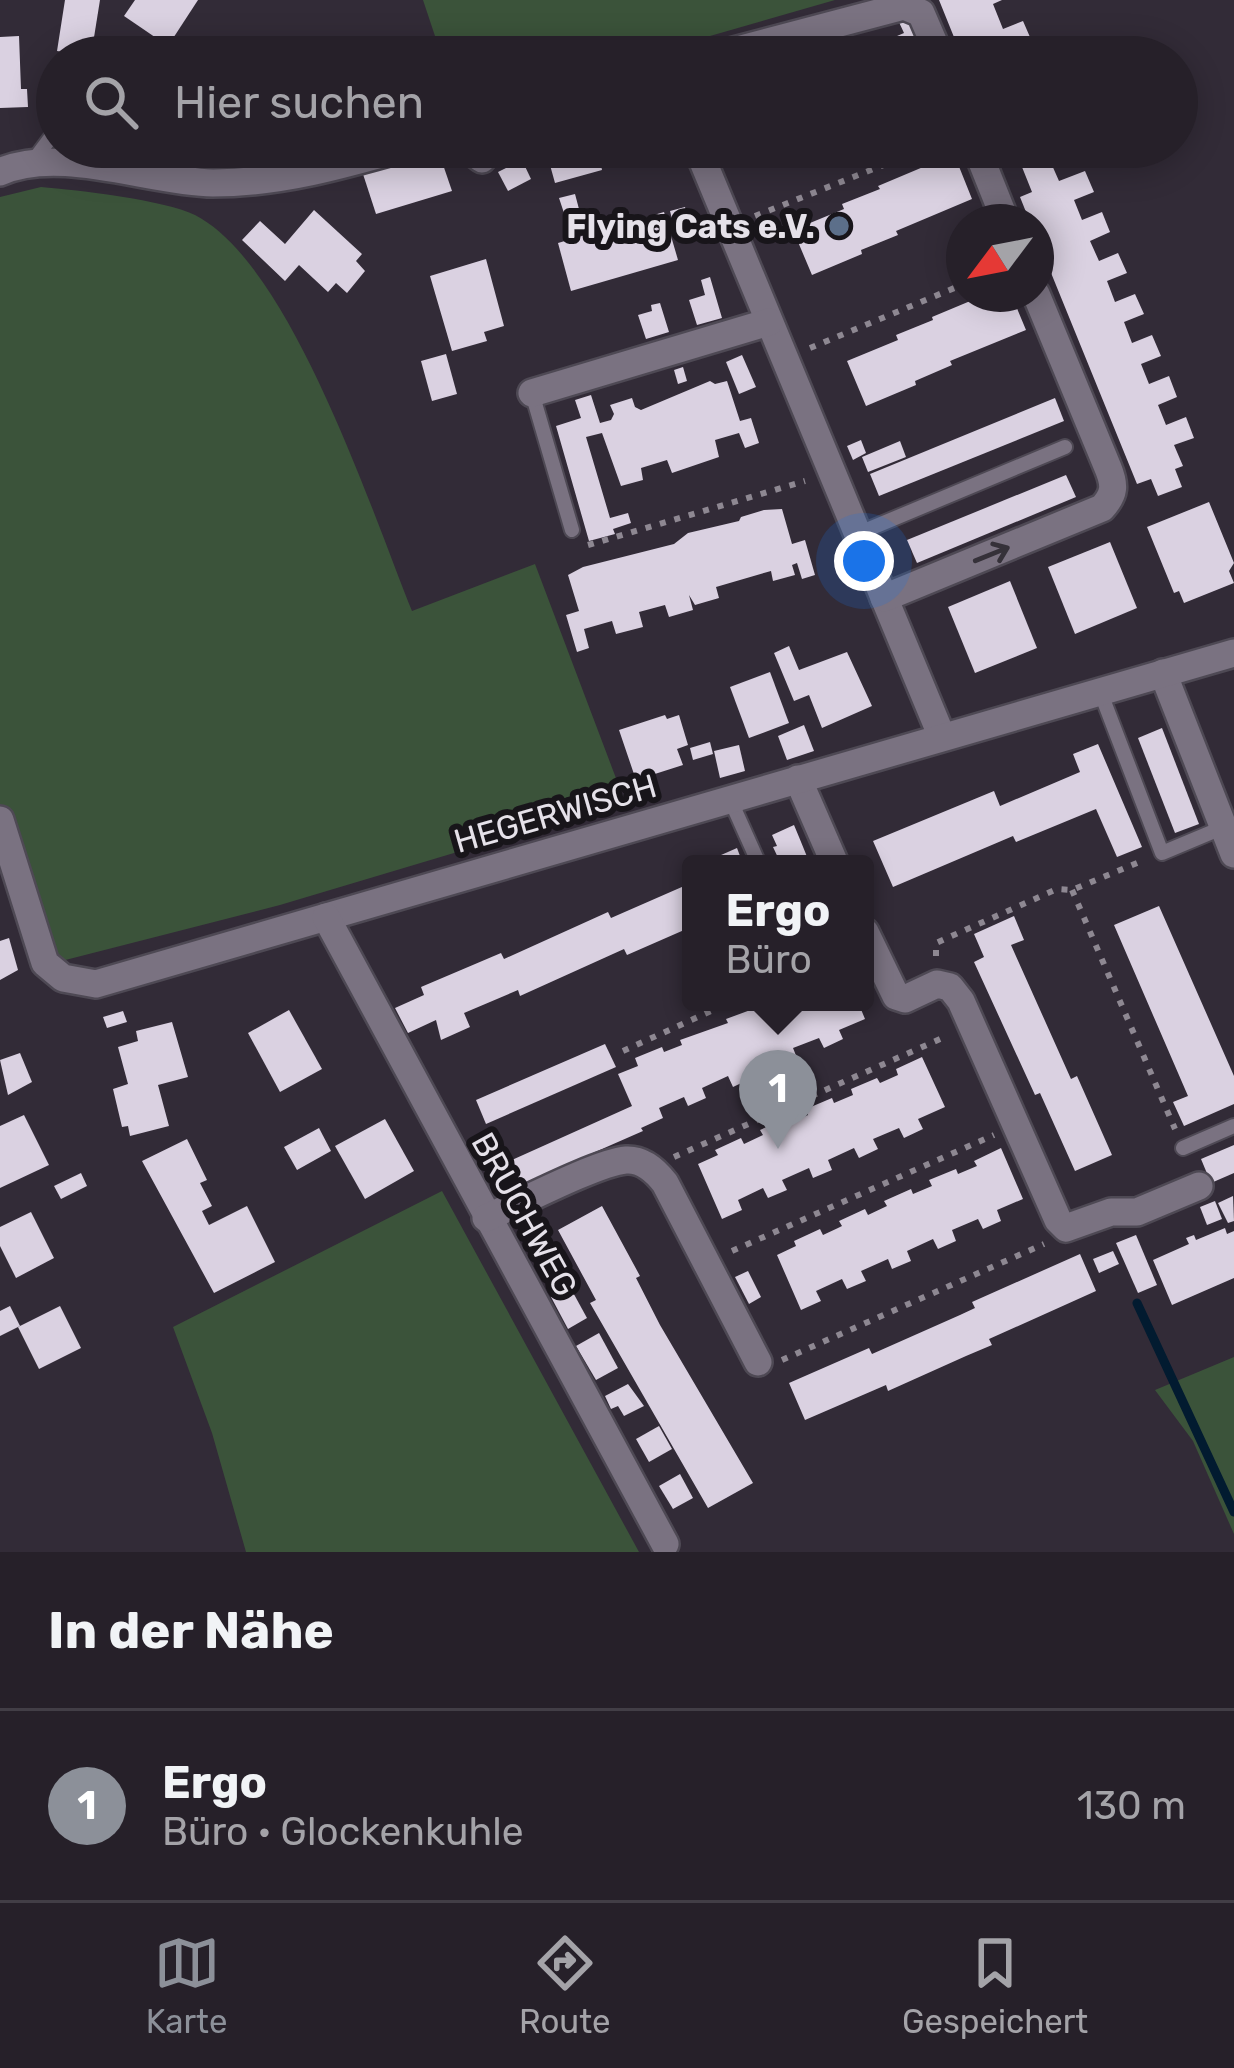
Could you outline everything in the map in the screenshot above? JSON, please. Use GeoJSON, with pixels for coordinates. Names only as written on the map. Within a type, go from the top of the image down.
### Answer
{"type":"FeatureCollection","features":[{"type":"Feature","properties":{"kind":"street"},"geometry":{"type":"LineString","coordinates":[[790,36],[904,6],[921,13],[931,36]]}},
{"type":"Feature","properties":{"kind":"street"},"geometry":{"type":"LineString","coordinates":[[0,172],[36,164]]}},
{"type":"Feature","properties":{"kind":"street"},"geometry":{"type":"LineString","coordinates":[[98,168],[209,183],[336,168]]}},
{"type":"Feature","properties":{"kind":"street"},"geometry":{"type":"LineString","coordinates":[[706,168],[942,737]]}},
{"type":"Feature","properties":{"kind":"street"},"geometry":{"type":"LineString","coordinates":[[984,168],[999,204]]}},
{"type":"Feature","properties":{"kind":"street"},"geometry":{"type":"LineString","coordinates":[[884,598],[1102,508],[1109,500],[1114,483],[1043,312]]}},
{"type":"Feature","properties":{"kind":"street"},"geometry":{"type":"LineString","coordinates":[[532,393],[769,322]]}},
{"type":"Feature","properties":{"kind":"street","name":"HEGERWISCH"},"geometry":{"type":"LineString","coordinates":[[0,820],[45,963],[74,982],[96,984],[1234,653]]}},
{"type":"Feature","properties":{"kind":"street"},"geometry":{"type":"LineString","coordinates":[[1163,673],[1229,841]]}},
{"type":"Feature","properties":{"kind":"street"},"geometry":{"type":"LineString","coordinates":[[798,779],[831,855]]}},
{"type":"Feature","properties":{"kind":"street","name":"BRUCHWEG"},"geometry":{"type":"LineString","coordinates":[[326,917],[664,1544]]}},
{"type":"Feature","properties":{"kind":"street"},"geometry":{"type":"LineString","coordinates":[[874,951],[896,996],[905,999],[937,984],[950,987],[972,1024],[1058,1220],[1066,1228],[1111,1212],[1137,1212],[1199,1186]]}},
{"type":"Feature","properties":{"kind":"street"},"geometry":{"type":"LineString","coordinates":[[486,1218],[619,1161],[631,1160],[650,1168],[665,1183],[758,1362]]}},
{"type":"Feature","properties":{"kind":"lane"},"geometry":{"type":"LineString","coordinates":[[31,164],[36,157]]}},
{"type":"Feature","properties":{"kind":"lane"},"geometry":{"type":"LineString","coordinates":[[532,393],[572,530]]}},
{"type":"Feature","properties":{"kind":"lane"},"geometry":{"type":"LineString","coordinates":[[857,534],[1065,447]]}},
{"type":"Feature","properties":{"kind":"lane"},"geometry":{"type":"LineString","coordinates":[[1100,691],[1162,853],[1229,841]]}},
{"type":"Feature","properties":{"kind":"lane"},"geometry":{"type":"LineString","coordinates":[[730,799],[755,855]]}},
{"type":"Feature","properties":{"kind":"lane"},"geometry":{"type":"LineString","coordinates":[[1184,1148],[1234,1126]]}},
{"type":"Feature","properties":{"kind":"path"},"geometry":{"type":"LineString","coordinates":[[730,226],[876,168]]}},
{"type":"Feature","properties":{"kind":"path"},"geometry":{"type":"LineString","coordinates":[[785,358],[946,291]]}},
{"type":"Feature","properties":{"kind":"path"},"geometry":{"type":"LineString","coordinates":[[572,530],[578,541],[589,545],[832,473]]}},
{"type":"Feature","properties":{"kind":"path"},"geometry":{"type":"LineString","coordinates":[[937,984],[936,943],[1057,889],[1072,890],[1162,853]]}},
{"type":"Feature","properties":{"kind":"path"},"geometry":{"type":"LineString","coordinates":[[1072,890],[1184,1148]]}},
{"type":"Feature","properties":{"kind":"path"},"geometry":{"type":"LineString","coordinates":[[623,1051],[711,1011]]}},
{"type":"Feature","properties":{"kind":"path"},"geometry":{"type":"LineString","coordinates":[[650,1168],[972,1024]]}},
{"type":"Feature","properties":{"kind":"path"},"geometry":{"type":"LineString","coordinates":[[707,1263],[1017,1125]]}},
{"type":"Feature","properties":{"kind":"path"},"geometry":{"type":"LineString","coordinates":[[758,1362],[784,1360],[1044,1244],[1066,1228]]}},
{"type":"Feature","properties":{"kind":"green space"},"geometry":{"type":"Polygon","coordinates":[[[423,0],[835,0],[710,36],[435,36],[423,0]]]}},
{"type":"Feature","properties":{"kind":"green space"},"geometry":{"type":"Polygon","coordinates":[[[41,187],[120,196],[181,210],[230,242],[264,283],[295,335],[351,454],[412,611],[535,564],[625,802],[280,905],[38,967],[0,826],[0,197],[41,187]]]}},
{"type":"Feature","properties":{"kind":"green space"},"geometry":{"type":"Polygon","coordinates":[[[442,1191],[639,1552],[246,1552],[212,1433],[173,1327],[442,1191]]]}},
{"type":"Feature","properties":{"kind":"green space"},"geometry":{"type":"Polygon","coordinates":[[[1234,1357],[1234,1534],[1193,1441],[1155,1390],[1234,1357]]]}},
{"type":"Feature","properties":{"kind":"building"},"geometry":{"type":"Polygon","coordinates":[[[65,0],[100,0],[94,36],[59,36],[65,0]]]}},
{"type":"Feature","properties":{"kind":"building"},"geometry":{"type":"Polygon","coordinates":[[[135,0],[198,0],[175,36],[153,36],[124,16],[135,0]]]}},
{"type":"Feature","properties":{"kind":"building"},"geometry":{"type":"Polygon","coordinates":[[[939,0],[1002,0],[993,4],[1003,29],[1023,21],[1030,36],[954,36],[939,0]]]}},
{"type":"Feature","properties":{"kind":"building"},"geometry":{"type":"Polygon","coordinates":[[[898,20],[913,23],[919,36],[897,36],[904,33],[898,20]]]}},
{"type":"Feature","properties":{"kind":"building"},"geometry":{"type":"Polygon","coordinates":[[[19,36],[21,89],[27,89],[28,107],[0,108],[0,37],[19,36]]]}},
{"type":"Feature","properties":{"kind":"building"},"geometry":{"type":"Polygon","coordinates":[[[444,168],[452,191],[376,214],[362,171],[444,168]]]}},
{"type":"Feature","properties":{"kind":"building"},"geometry":{"type":"Polygon","coordinates":[[[526,168],[531,179],[508,191],[498,172],[526,168]]]}},
{"type":"Feature","properties":{"kind":"building"},"geometry":{"type":"Polygon","coordinates":[[[551,168],[602,168],[602,170],[555,183],[551,168]]]}},
{"type":"Feature","properties":{"kind":"building"},"geometry":{"type":"Polygon","coordinates":[[[921,168],[960,168],[972,199],[946,204],[946,210],[812,275],[793,230],[880,189],[878,186],[921,168]]]}},
{"type":"Feature","properties":{"kind":"building"},"geometry":{"type":"Polygon","coordinates":[[[1022,168],[1053,168],[1059,181],[1085,171],[1094,192],[1074,200],[1082,220],[1102,212],[1110,232],[1090,241],[1099,261],[1118,253],[1127,273],[1107,281],[1115,302],[1135,294],[1144,314],[1124,322],[1132,343],[1152,335],[1161,356],[1141,364],[1149,384],[1169,376],[1177,397],[1158,405],[1166,425],[1186,417],[1194,438],[1174,445],[1183,466],[1175,469],[1182,487],[1158,496],[1151,479],[1137,484],[1054,280],[1054,204],[1023,204],[1020,197],[1032,192],[1022,168]]]}},
{"type":"Feature","properties":{"kind":"building"},"geometry":{"type":"Polygon","coordinates":[[[575,194],[579,209],[564,213],[559,198],[575,194]]]}},
{"type":"Feature","properties":{"kind":"building"},"geometry":{"type":"Polygon","coordinates":[[[685,207],[688,219],[673,223],[670,211],[685,207]]]}},
{"type":"Feature","properties":{"kind":"building"},"geometry":{"type":"Polygon","coordinates":[[[314,210],[362,254],[356,261],[365,271],[347,293],[336,283],[328,292],[299,265],[285,281],[242,240],[260,221],[285,244],[314,210]]]}},
{"type":"Feature","properties":{"kind":"building"},"geometry":{"type":"Polygon","coordinates":[[[664,212],[678,260],[571,291],[558,243],[664,212]]]}},
{"type":"Feature","properties":{"kind":"building"},"geometry":{"type":"Polygon","coordinates":[[[486,259],[504,326],[484,332],[487,341],[452,351],[430,276],[486,259]]]}},
{"type":"Feature","properties":{"kind":"building"},"geometry":{"type":"Polygon","coordinates":[[[710,277],[722,318],[697,325],[689,300],[705,295],[701,280],[710,277]]]}},
{"type":"Feature","properties":{"kind":"building"},"geometry":{"type":"Polygon","coordinates":[[[660,303],[669,332],[646,339],[638,315],[660,303]]]}},
{"type":"Feature","properties":{"kind":"building"},"geometry":{"type":"Polygon","coordinates":[[[946,311],[1018,312],[1026,330],[950,361],[952,365],[915,381],[916,385],[866,406],[847,361],[898,340],[896,335],[946,311]]]}},
{"type":"Feature","properties":{"kind":"building"},"geometry":{"type":"Polygon","coordinates":[[[446,354],[457,394],[432,401],[421,361],[446,354]]]}},
{"type":"Feature","properties":{"kind":"building"},"geometry":{"type":"Polygon","coordinates":[[[742,355],[756,387],[739,394],[726,362],[742,355]]]}},
{"type":"Feature","properties":{"kind":"building"},"geometry":{"type":"Polygon","coordinates":[[[683,367],[687,381],[678,384],[674,370],[683,367]]]}},
{"type":"Feature","properties":{"kind":"building"},"geometry":{"type":"Polygon","coordinates":[[[710,381],[727,381],[740,421],[751,418],[759,443],[745,448],[739,433],[715,440],[719,457],[672,473],[667,460],[641,468],[643,480],[621,486],[602,433],[586,437],[610,518],[628,513],[631,523],[613,529],[615,534],[589,541],[556,426],[581,418],[575,400],[591,395],[600,423],[611,420],[610,405],[632,398],[641,410],[710,381]]]}},
{"type":"Feature","properties":{"kind":"building"},"geometry":{"type":"Polygon","coordinates":[[[1055,398],[1064,421],[879,496],[870,474],[1055,398]]]}},
{"type":"Feature","properties":{"kind":"building"},"geometry":{"type":"Polygon","coordinates":[[[861,440],[866,453],[853,460],[847,446],[861,440]]]}},
{"type":"Feature","properties":{"kind":"building"},"geometry":{"type":"Polygon","coordinates":[[[900,441],[906,457],[868,472],[862,457],[900,441]]]}},
{"type":"Feature","properties":{"kind":"building"},"geometry":{"type":"Polygon","coordinates":[[[1066,475],[1076,497],[917,563],[907,540],[1066,475]]]}},
{"type":"Feature","properties":{"kind":"building"},"geometry":{"type":"Polygon","coordinates":[[[1209,502],[1234,563],[1229,571],[1234,583],[1184,603],[1179,591],[1174,593],[1147,527],[1209,502]]]}},
{"type":"Feature","properties":{"kind":"building"},"geometry":{"type":"Polygon","coordinates":[[[782,509],[792,544],[805,540],[815,575],[802,579],[797,563],[792,565],[795,575],[773,581],[771,571],[716,587],[719,598],[695,605],[689,595],[693,610],[669,617],[665,605],[639,612],[643,627],[616,634],[612,621],[584,629],[589,648],[577,652],[566,615],[579,611],[568,575],[674,544],[688,533],[782,509]]]}},
{"type":"Feature","properties":{"kind":"building"},"geometry":{"type":"Polygon","coordinates":[[[1110,542],[1137,608],[1075,634],[1048,567],[1110,542]]]}},
{"type":"Feature","properties":{"kind":"building"},"geometry":{"type":"Polygon","coordinates":[[[1010,581],[1037,648],[975,673],[948,607],[1010,581]]]}},
{"type":"Feature","properties":{"kind":"building"},"geometry":{"type":"Polygon","coordinates":[[[789,646],[799,670],[847,652],[872,706],[822,728],[809,695],[794,701],[774,653],[789,646]]]}},
{"type":"Feature","properties":{"kind":"building"},"geometry":{"type":"Polygon","coordinates":[[[770,672],[789,723],[749,738],[730,687],[770,672]]]}},
{"type":"Feature","properties":{"kind":"building"},"geometry":{"type":"Polygon","coordinates":[[[665,715],[667,719],[679,715],[688,745],[677,749],[683,765],[636,780],[619,730],[665,715]]]}},
{"type":"Feature","properties":{"kind":"building"},"geometry":{"type":"Polygon","coordinates":[[[804,725],[814,751],[787,760],[778,736],[804,725]]]}},
{"type":"Feature","properties":{"kind":"building"},"geometry":{"type":"Polygon","coordinates":[[[1162,728],[1199,824],[1175,833],[1138,738],[1162,728]]]}},
{"type":"Feature","properties":{"kind":"building"},"geometry":{"type":"Polygon","coordinates":[[[710,742],[713,754],[693,760],[690,748],[710,742]]]}},
{"type":"Feature","properties":{"kind":"building"},"geometry":{"type":"Polygon","coordinates":[[[1098,744],[1142,847],[1117,857],[1096,809],[1016,842],[1013,836],[893,887],[873,841],[994,791],[1000,806],[1080,772],[1073,754],[1098,744]]]}},
{"type":"Feature","properties":{"kind":"building"},"geometry":{"type":"Polygon","coordinates":[[[739,745],[745,771],[720,778],[714,751],[739,745]]]}},
{"type":"Feature","properties":{"kind":"building"},"geometry":{"type":"Polygon","coordinates":[[[794,825],[806,855],[777,855],[772,835],[794,825]]]}},
{"type":"Feature","properties":{"kind":"building"},"geometry":{"type":"Polygon","coordinates":[[[682,887],[682,931],[627,955],[624,949],[520,996],[518,990],[464,1013],[470,1027],[441,1040],[436,1020],[408,1033],[395,1008],[424,995],[421,987],[501,953],[504,959],[608,912],[611,918],[682,887]]]}},
{"type":"Feature","properties":{"kind":"building"},"geometry":{"type":"Polygon","coordinates":[[[1159,906],[1234,1076],[1234,1104],[1184,1126],[1173,1102],[1188,1096],[1114,925],[1159,906]]]}},
{"type":"Feature","properties":{"kind":"building"},"geometry":{"type":"Polygon","coordinates":[[[1014,916],[1024,940],[1011,945],[1071,1079],[1077,1076],[1112,1155],[1075,1171],[974,962],[984,957],[974,934],[1014,916]]]}},
{"type":"Feature","properties":{"kind":"building"},"geometry":{"type":"Polygon","coordinates":[[[9,938],[18,970],[0,980],[0,941],[9,938]]]}},
{"type":"Feature","properties":{"kind":"building"},"geometry":{"type":"Polygon","coordinates":[[[289,1010],[322,1069],[280,1092],[248,1033],[289,1010]]]}},
{"type":"Feature","properties":{"kind":"building"},"geometry":{"type":"Polygon","coordinates":[[[123,1011],[127,1022],[107,1028],[103,1017],[123,1011]]]}},
{"type":"Feature","properties":{"kind":"building"},"geometry":{"type":"Polygon","coordinates":[[[748,1011],[862,1011],[865,1019],[839,1030],[843,1039],[824,1048],[819,1038],[793,1048],[797,1058],[778,1067],[774,1056],[747,1068],[752,1078],[733,1087],[728,1076],[702,1088],[706,1098],[688,1106],[684,1097],[659,1108],[663,1118],[641,1128],[643,1131],[513,1188],[503,1164],[632,1106],[618,1074],[638,1066],[635,1058],[682,1045],[680,1040],[728,1023],[726,1019],[748,1011]]]}},
{"type":"Feature","properties":{"kind":"building"},"geometry":{"type":"Polygon","coordinates":[[[172,1022],[188,1077],[158,1085],[169,1126],[130,1136],[128,1126],[122,1127],[113,1089],[128,1084],[118,1047],[138,1041],[136,1031],[172,1022]]]}},
{"type":"Feature","properties":{"kind":"building"},"geometry":{"type":"Polygon","coordinates":[[[605,1044],[616,1067],[486,1124],[476,1100],[605,1044]]]}},
{"type":"Feature","properties":{"kind":"building"},"geometry":{"type":"Polygon","coordinates":[[[20,1053],[32,1082],[8,1095],[0,1060],[20,1053]]]}},
{"type":"Feature","properties":{"kind":"building"},"geometry":{"type":"Polygon","coordinates":[[[922,1057],[945,1107],[918,1119],[923,1129],[904,1138],[899,1128],[873,1139],[878,1149],[859,1158],[854,1148],[828,1160],[832,1170],[813,1178],[809,1168],[782,1180],[787,1190],[768,1198],[763,1188],[738,1200],[742,1210],[722,1219],[698,1164],[718,1155],[715,1150],[741,1138],[744,1144],[763,1135],[760,1130],[787,1118],[789,1124],[808,1115],[806,1109],[853,1095],[851,1089],[877,1078],[880,1083],[898,1075],[896,1069],[922,1057]]]}},
{"type":"Feature","properties":{"kind":"building"},"geometry":{"type":"Polygon","coordinates":[[[24,1115],[49,1165],[0,1188],[0,1126],[24,1115]]]}},
{"type":"Feature","properties":{"kind":"building"},"geometry":{"type":"Polygon","coordinates":[[[385,1119],[414,1171],[365,1199],[335,1146],[385,1119]]]}},
{"type":"Feature","properties":{"kind":"building"},"geometry":{"type":"Polygon","coordinates":[[[319,1128],[331,1151],[297,1170],[284,1147],[319,1128]]]}},
{"type":"Feature","properties":{"kind":"building"},"geometry":{"type":"Polygon","coordinates":[[[187,1139],[207,1180],[200,1183],[212,1206],[202,1211],[209,1225],[247,1206],[275,1262],[214,1293],[142,1161],[187,1139]]]}},
{"type":"Feature","properties":{"kind":"building"},"geometry":{"type":"Polygon","coordinates":[[[1234,1145],[1234,1173],[1211,1183],[1201,1159],[1234,1145]]]}},
{"type":"Feature","properties":{"kind":"building"},"geometry":{"type":"Polygon","coordinates":[[[1001,1148],[1023,1199],[997,1210],[1001,1221],[983,1229],[978,1219],[952,1230],[956,1241],[938,1249],[933,1239],[907,1251],[911,1261],[892,1269],[888,1259],[861,1271],[866,1281],[847,1289],[842,1279],[816,1291],[821,1301],[801,1310],[777,1255],[796,1246],[794,1241],[820,1229],[823,1235],[865,1209],[868,1215],[887,1206],[884,1201],[932,1186],[929,1180],[956,1169],[958,1174],[977,1166],[974,1161],[1001,1148]]]}},
{"type":"Feature","properties":{"kind":"building"},"geometry":{"type":"Polygon","coordinates":[[[81,1173],[87,1186],[61,1199],[54,1186],[81,1173]]]}},
{"type":"Feature","properties":{"kind":"building"},"geometry":{"type":"Polygon","coordinates":[[[1233,1196],[1234,1221],[1228,1223],[1218,1203],[1233,1196]]]}},
{"type":"Feature","properties":{"kind":"building"},"geometry":{"type":"Polygon","coordinates":[[[1215,1201],[1222,1219],[1207,1225],[1200,1207],[1215,1201]]]}},
{"type":"Feature","properties":{"kind":"building"},"geometry":{"type":"Polygon","coordinates":[[[602,1206],[660,1325],[753,1483],[708,1508],[590,1303],[596,1300],[558,1230],[602,1206]]]}},
{"type":"Feature","properties":{"kind":"building"},"geometry":{"type":"Polygon","coordinates":[[[31,1212],[54,1258],[16,1278],[0,1246],[0,1227],[31,1212]]]}},
{"type":"Feature","properties":{"kind":"building"},"geometry":{"type":"Polygon","coordinates":[[[1225,1228],[1227,1234],[1234,1231],[1234,1278],[1172,1305],[1153,1260],[1189,1244],[1186,1238],[1194,1235],[1196,1240],[1225,1228]]]}},
{"type":"Feature","properties":{"kind":"building"},"geometry":{"type":"Polygon","coordinates":[[[1136,1235],[1157,1285],[1138,1293],[1116,1243],[1136,1235]]]}},
{"type":"Feature","properties":{"kind":"building"},"geometry":{"type":"Polygon","coordinates":[[[550,1248],[564,1272],[548,1282],[534,1257],[550,1248]]]}},
{"type":"Feature","properties":{"kind":"building"},"geometry":{"type":"Polygon","coordinates":[[[1113,1251],[1119,1264],[1099,1273],[1093,1259],[1113,1251]]]}},
{"type":"Feature","properties":{"kind":"building"},"geometry":{"type":"Polygon","coordinates":[[[1080,1254],[1096,1291],[989,1339],[992,1345],[888,1391],[886,1385],[805,1420],[789,1383],[869,1348],[872,1354],[960,1315],[975,1308],[972,1302],[1080,1254]]]}},
{"type":"Feature","properties":{"kind":"building"},"geometry":{"type":"Polygon","coordinates":[[[748,1271],[761,1297],[749,1304],[735,1277],[748,1271]]]}},
{"type":"Feature","properties":{"kind":"building"},"geometry":{"type":"Polygon","coordinates":[[[570,1287],[587,1318],[568,1329],[551,1297],[570,1287]]]}},
{"type":"Feature","properties":{"kind":"building"},"geometry":{"type":"Polygon","coordinates":[[[10,1306],[20,1326],[0,1336],[0,1311],[10,1306]]]}},
{"type":"Feature","properties":{"kind":"building"},"geometry":{"type":"Polygon","coordinates":[[[60,1306],[81,1348],[39,1369],[18,1327],[60,1306]]]}},
{"type":"Feature","properties":{"kind":"building"},"geometry":{"type":"Polygon","coordinates":[[[599,1333],[618,1368],[596,1380],[576,1346],[599,1333]]]}},
{"type":"Feature","properties":{"kind":"building"},"geometry":{"type":"Polygon","coordinates":[[[628,1384],[644,1406],[624,1416],[618,1406],[611,1409],[605,1396],[628,1384]]]}},
{"type":"Feature","properties":{"kind":"building"},"geometry":{"type":"Polygon","coordinates":[[[659,1426],[672,1449],[649,1462],[636,1439],[659,1426]]]}},
{"type":"Feature","properties":{"kind":"building"},"geometry":{"type":"Polygon","coordinates":[[[680,1474],[693,1498],[673,1509],[659,1486],[680,1474]]]}},
{"type":"Feature","properties":{"kind":"waterway"},"geometry":{"type":"LineString","coordinates":[[1137,1303],[1234,1512]]}},
{"type":"Feature","properties":{"kind":"place","name":"Flying Cats e.V."},"geometry":{"type":"Point","coordinates":[839,226]}},
{"type":"Feature","properties":{"kind":"place","name":"Ergo"},"geometry":{"type":"Point","coordinates":[778,1149]}}]}
